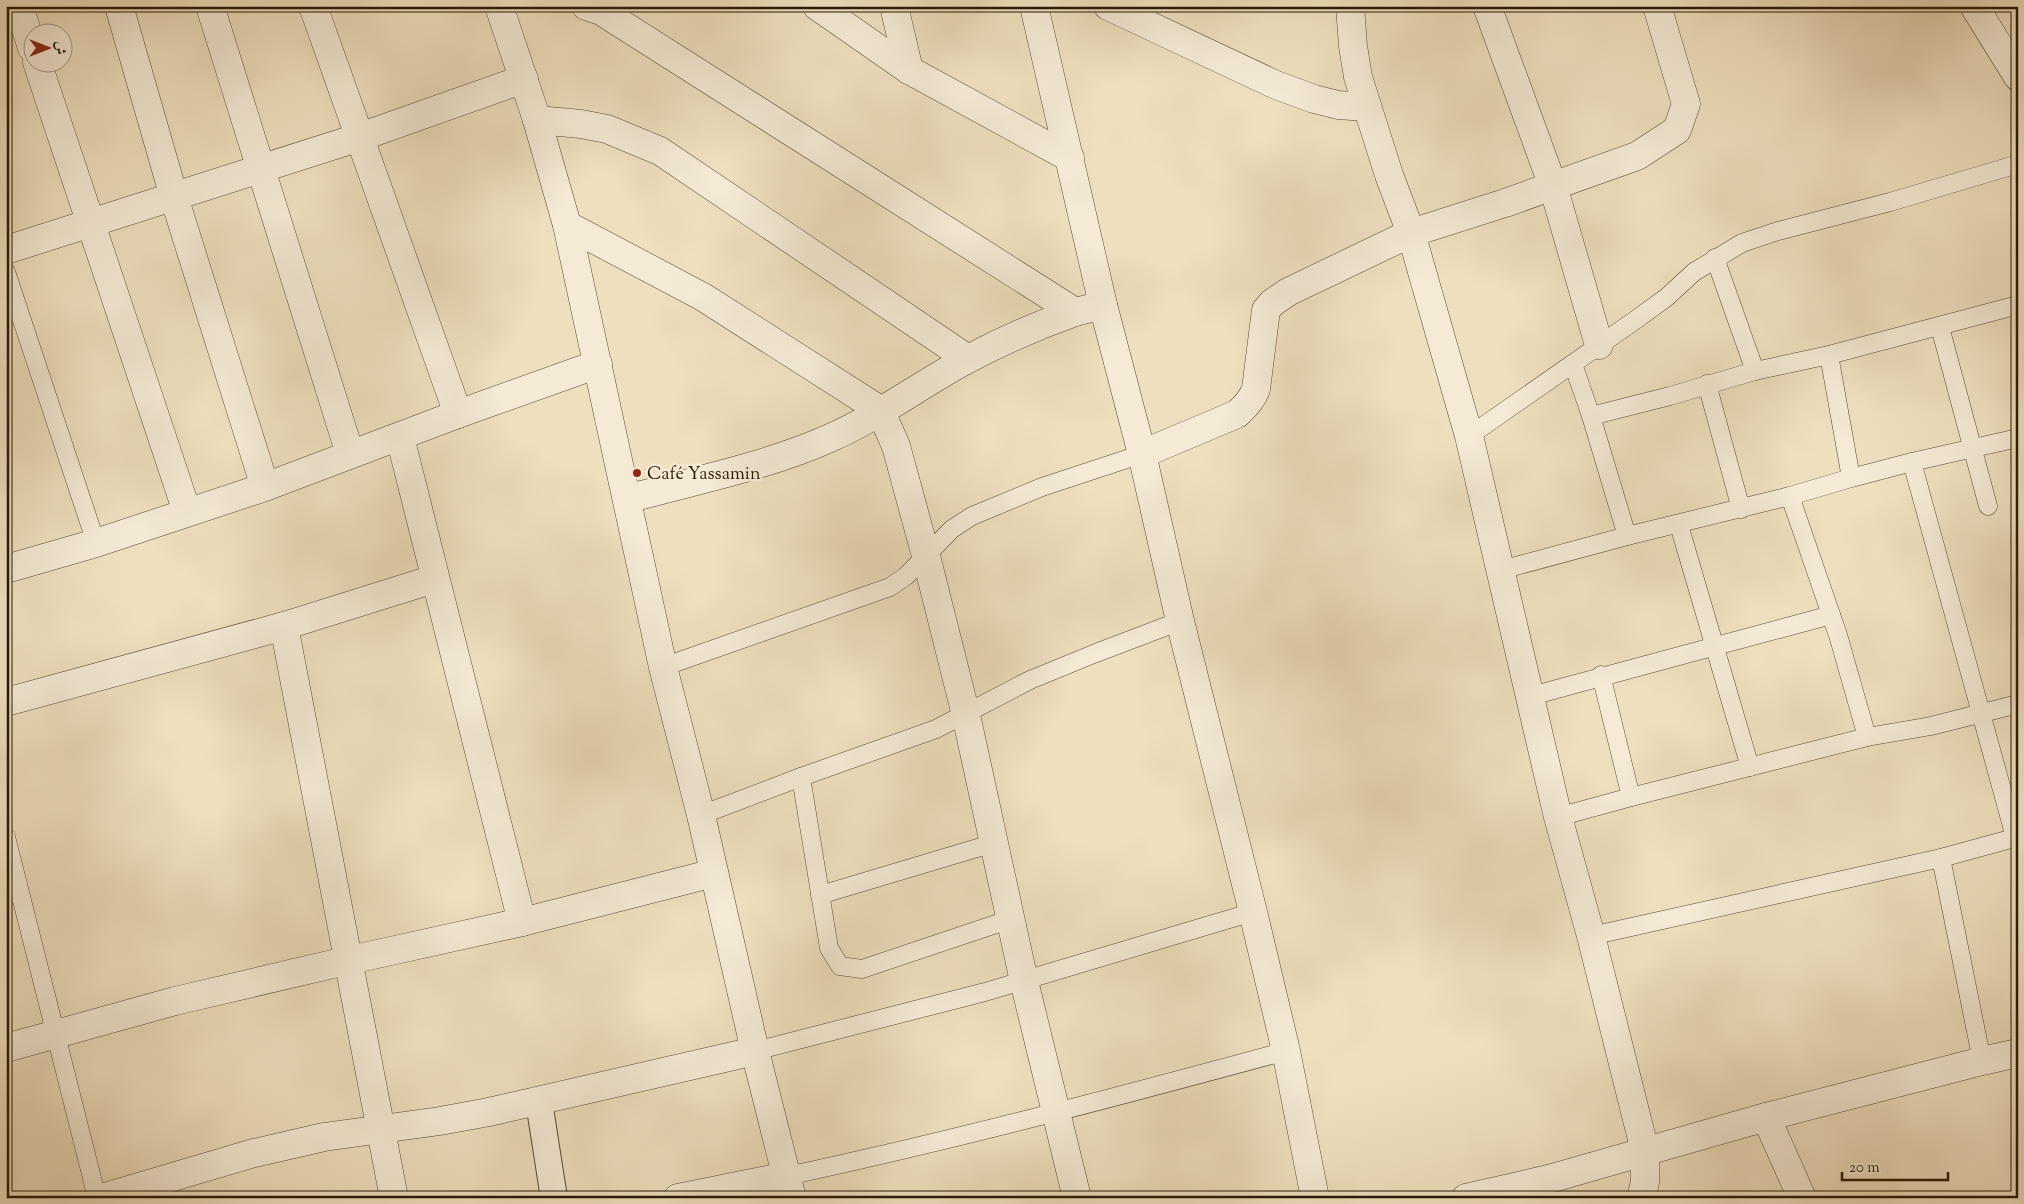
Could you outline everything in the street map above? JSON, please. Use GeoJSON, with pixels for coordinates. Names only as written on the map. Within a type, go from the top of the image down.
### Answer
{"type":"FeatureCollection","features":[{"type":"Feature","properties":{"kind":"street"},"geometry":{"type":"LineString","coordinates":[[19,6],[24,22]]}},
{"type":"Feature","properties":{"kind":"street"},"geometry":{"type":"LineString","coordinates":[[119,6],[174,197],[265,487]]}},
{"type":"Feature","properties":{"kind":"street"},"geometry":{"type":"LineString","coordinates":[[210,6],[350,454]]}},
{"type":"Feature","properties":{"kind":"street"},"geometry":{"type":"LineString","coordinates":[[313,6],[458,414]]}},
{"type":"Feature","properties":{"kind":"street"},"geometry":{"type":"LineString","coordinates":[[499,6],[524,79],[567,225],[663,667],[789,1187],[678,1198]]}},
{"type":"Feature","properties":{"kind":"street"},"geometry":{"type":"LineString","coordinates":[[586,6],[601,11],[1075,312]]}},
{"type":"Feature","properties":{"kind":"street"},"geometry":{"type":"LineString","coordinates":[[817,6],[909,70],[1070,158]]}},
{"type":"Feature","properties":{"kind":"street"},"geometry":{"type":"LineString","coordinates":[[894,6],[909,70]]}},
{"type":"Feature","properties":{"kind":"street"},"geometry":{"type":"LineString","coordinates":[[1034,6],[1103,305],[1142,454],[1180,622],[1286,1051],[1315,1198]]}},
{"type":"Feature","properties":{"kind":"street"},"geometry":{"type":"LineString","coordinates":[[1108,6],[1276,85],[1314,99],[1338,105],[1367,107]]}},
{"type":"Feature","properties":{"kind":"street"},"geometry":{"type":"LineString","coordinates":[[1350,6],[1358,77],[1411,233],[1469,436],[1558,817],[1591,936],[1645,1151],[1645,1182],[1641,1198]]}},
{"type":"Feature","properties":{"kind":"street"},"geometry":{"type":"LineString","coordinates":[[1487,6],[1554,186],[1600,345]]}},
{"type":"Feature","properties":{"kind":"street"},"geometry":{"type":"LineString","coordinates":[[1142,454],[1237,414],[1253,398],[1256,389],[1266,310],[1272,303],[1288,292],[1411,233],[1554,186],[1637,156],[1677,130],[1686,104],[1657,6]]}},
{"type":"Feature","properties":{"kind":"street"},"geometry":{"type":"LineString","coordinates":[[1974,6],[2018,77]]}},
{"type":"Feature","properties":{"kind":"street"},"geometry":{"type":"LineString","coordinates":[[40,72],[187,512]]}},
{"type":"Feature","properties":{"kind":"street"},"geometry":{"type":"LineString","coordinates":[[6,250],[360,138],[524,79]]}},
{"type":"Feature","properties":{"kind":"street"},"geometry":{"type":"LineString","coordinates":[[536,120],[581,124],[607,129],[660,151],[968,359]]}},
{"type":"Feature","properties":{"kind":"street"},"geometry":{"type":"LineString","coordinates":[[567,225],[704,297],[880,410],[896,446],[966,715],[1024,981],[1077,1198]]}},
{"type":"Feature","properties":{"kind":"street"},"geometry":{"type":"LineString","coordinates":[[627,499],[787,455],[829,438],[857,425],[968,359],[1045,322],[1103,305]]}},
{"type":"Feature","properties":{"kind":"street"},"geometry":{"type":"LineString","coordinates":[[6,569],[96,543],[265,487],[458,414],[598,364]]}},
{"type":"Feature","properties":{"kind":"street"},"geometry":{"type":"LineString","coordinates":[[400,437],[434,579],[522,922]]}},
{"type":"Feature","properties":{"kind":"street"},"geometry":{"type":"LineString","coordinates":[[6,702],[284,626],[434,579]]}},
{"type":"Feature","properties":{"kind":"street"},"geometry":{"type":"LineString","coordinates":[[284,626],[350,960],[394,1198]]}},
{"type":"Feature","properties":{"kind":"street"},"geometry":{"type":"LineString","coordinates":[[6,1048],[175,1001],[522,922],[714,873]]}},
{"type":"Feature","properties":{"kind":"street"},"geometry":{"type":"LineString","coordinates":[[109,1197],[254,1153],[324,1137],[440,1121],[540,1102],[642,1076],[755,1051]]}},
{"type":"Feature","properties":{"kind":"street"},"geometry":{"type":"LineString","coordinates":[[1466,1198],[1549,1179],[1766,1117],[2018,1053]]}},
{"type":"Feature","properties":{"kind":"street"},"geometry":{"type":"LineString","coordinates":[[540,1102],[554,1198]]}},
{"type":"Feature","properties":{"kind":"street"},"geometry":{"type":"LineString","coordinates":[[1766,1117],[1802,1198]]}},
{"type":"Feature","properties":{"kind":"lane"},"geometry":{"type":"LineString","coordinates":[[1469,436],[1667,297],[1694,272],[1742,243],[1778,231],[1890,202],[2018,164]]}},
{"type":"Feature","properties":{"kind":"lane"},"geometry":{"type":"LineString","coordinates":[[1715,258],[1755,371]]}},
{"type":"Feature","properties":{"kind":"lane"},"geometry":{"type":"LineString","coordinates":[[6,272],[96,543]]}},
{"type":"Feature","properties":{"kind":"lane"},"geometry":{"type":"LineString","coordinates":[[1591,416],[1755,371],[1940,328],[2018,305]]}},
{"type":"Feature","properties":{"kind":"lane"},"geometry":{"type":"LineString","coordinates":[[1940,328],[1988,506]]}},
{"type":"Feature","properties":{"kind":"lane"},"geometry":{"type":"LineString","coordinates":[[1829,355],[1851,478]]}},
{"type":"Feature","properties":{"kind":"lane"},"geometry":{"type":"LineString","coordinates":[[1573,364],[1591,416],[1627,536]]}},
{"type":"Feature","properties":{"kind":"lane"},"geometry":{"type":"LineString","coordinates":[[1707,384],[1741,509]]}},
{"type":"Feature","properties":{"kind":"lane"},"geometry":{"type":"LineString","coordinates":[[1501,570],[1627,536],[1741,509],[1912,462],[2018,438]]}},
{"type":"Feature","properties":{"kind":"lane"},"geometry":{"type":"LineString","coordinates":[[663,667],[890,587],[906,576],[952,529],[972,516],[1042,488],[1142,454]]}},
{"type":"Feature","properties":{"kind":"lane"},"geometry":{"type":"LineString","coordinates":[[1591,936],[1941,858],[2016,837],[1980,714],[1912,462]]}},
{"type":"Feature","properties":{"kind":"lane"},"geometry":{"type":"LineString","coordinates":[[1790,496],[1848,665],[1867,737]]}},
{"type":"Feature","properties":{"kind":"lane"},"geometry":{"type":"LineString","coordinates":[[1678,525],[1750,767]]}},
{"type":"Feature","properties":{"kind":"lane"},"geometry":{"type":"LineString","coordinates":[[1531,696],[1831,615]]}},
{"type":"Feature","properties":{"kind":"lane"},"geometry":{"type":"LineString","coordinates":[[700,815],[801,777],[936,730],[1030,680],[1180,622]]}},
{"type":"Feature","properties":{"kind":"lane"},"geometry":{"type":"LineString","coordinates":[[1601,676],[1631,797]]}},
{"type":"Feature","properties":{"kind":"lane"},"geometry":{"type":"LineString","coordinates":[[1558,817],[1867,737],[1931,726],[2018,704]]}},
{"type":"Feature","properties":{"kind":"lane"},"geometry":{"type":"LineString","coordinates":[[801,777],[829,948],[840,966],[862,969],[1011,920]]}},
{"type":"Feature","properties":{"kind":"lane"},"geometry":{"type":"LineString","coordinates":[[6,837],[55,1035],[109,1197]]}},
{"type":"Feature","properties":{"kind":"lane"},"geometry":{"type":"LineString","coordinates":[[820,895],[994,843]]}},
{"type":"Feature","properties":{"kind":"lane"},"geometry":{"type":"LineString","coordinates":[[1941,858],[1982,1061]]}},
{"type":"Feature","properties":{"kind":"lane"},"geometry":{"type":"LineString","coordinates":[[755,1051],[1024,981],[1253,912]]}},
{"type":"Feature","properties":{"kind":"lane"},"geometry":{"type":"LineString","coordinates":[[789,1187],[892,1153],[1057,1113],[1286,1051]]}},
{"type":"Feature","properties":{"kind":"place","name":"Café Yassamin"},"geometry":{"type":"Point","coordinates":[637,473]}}]}
